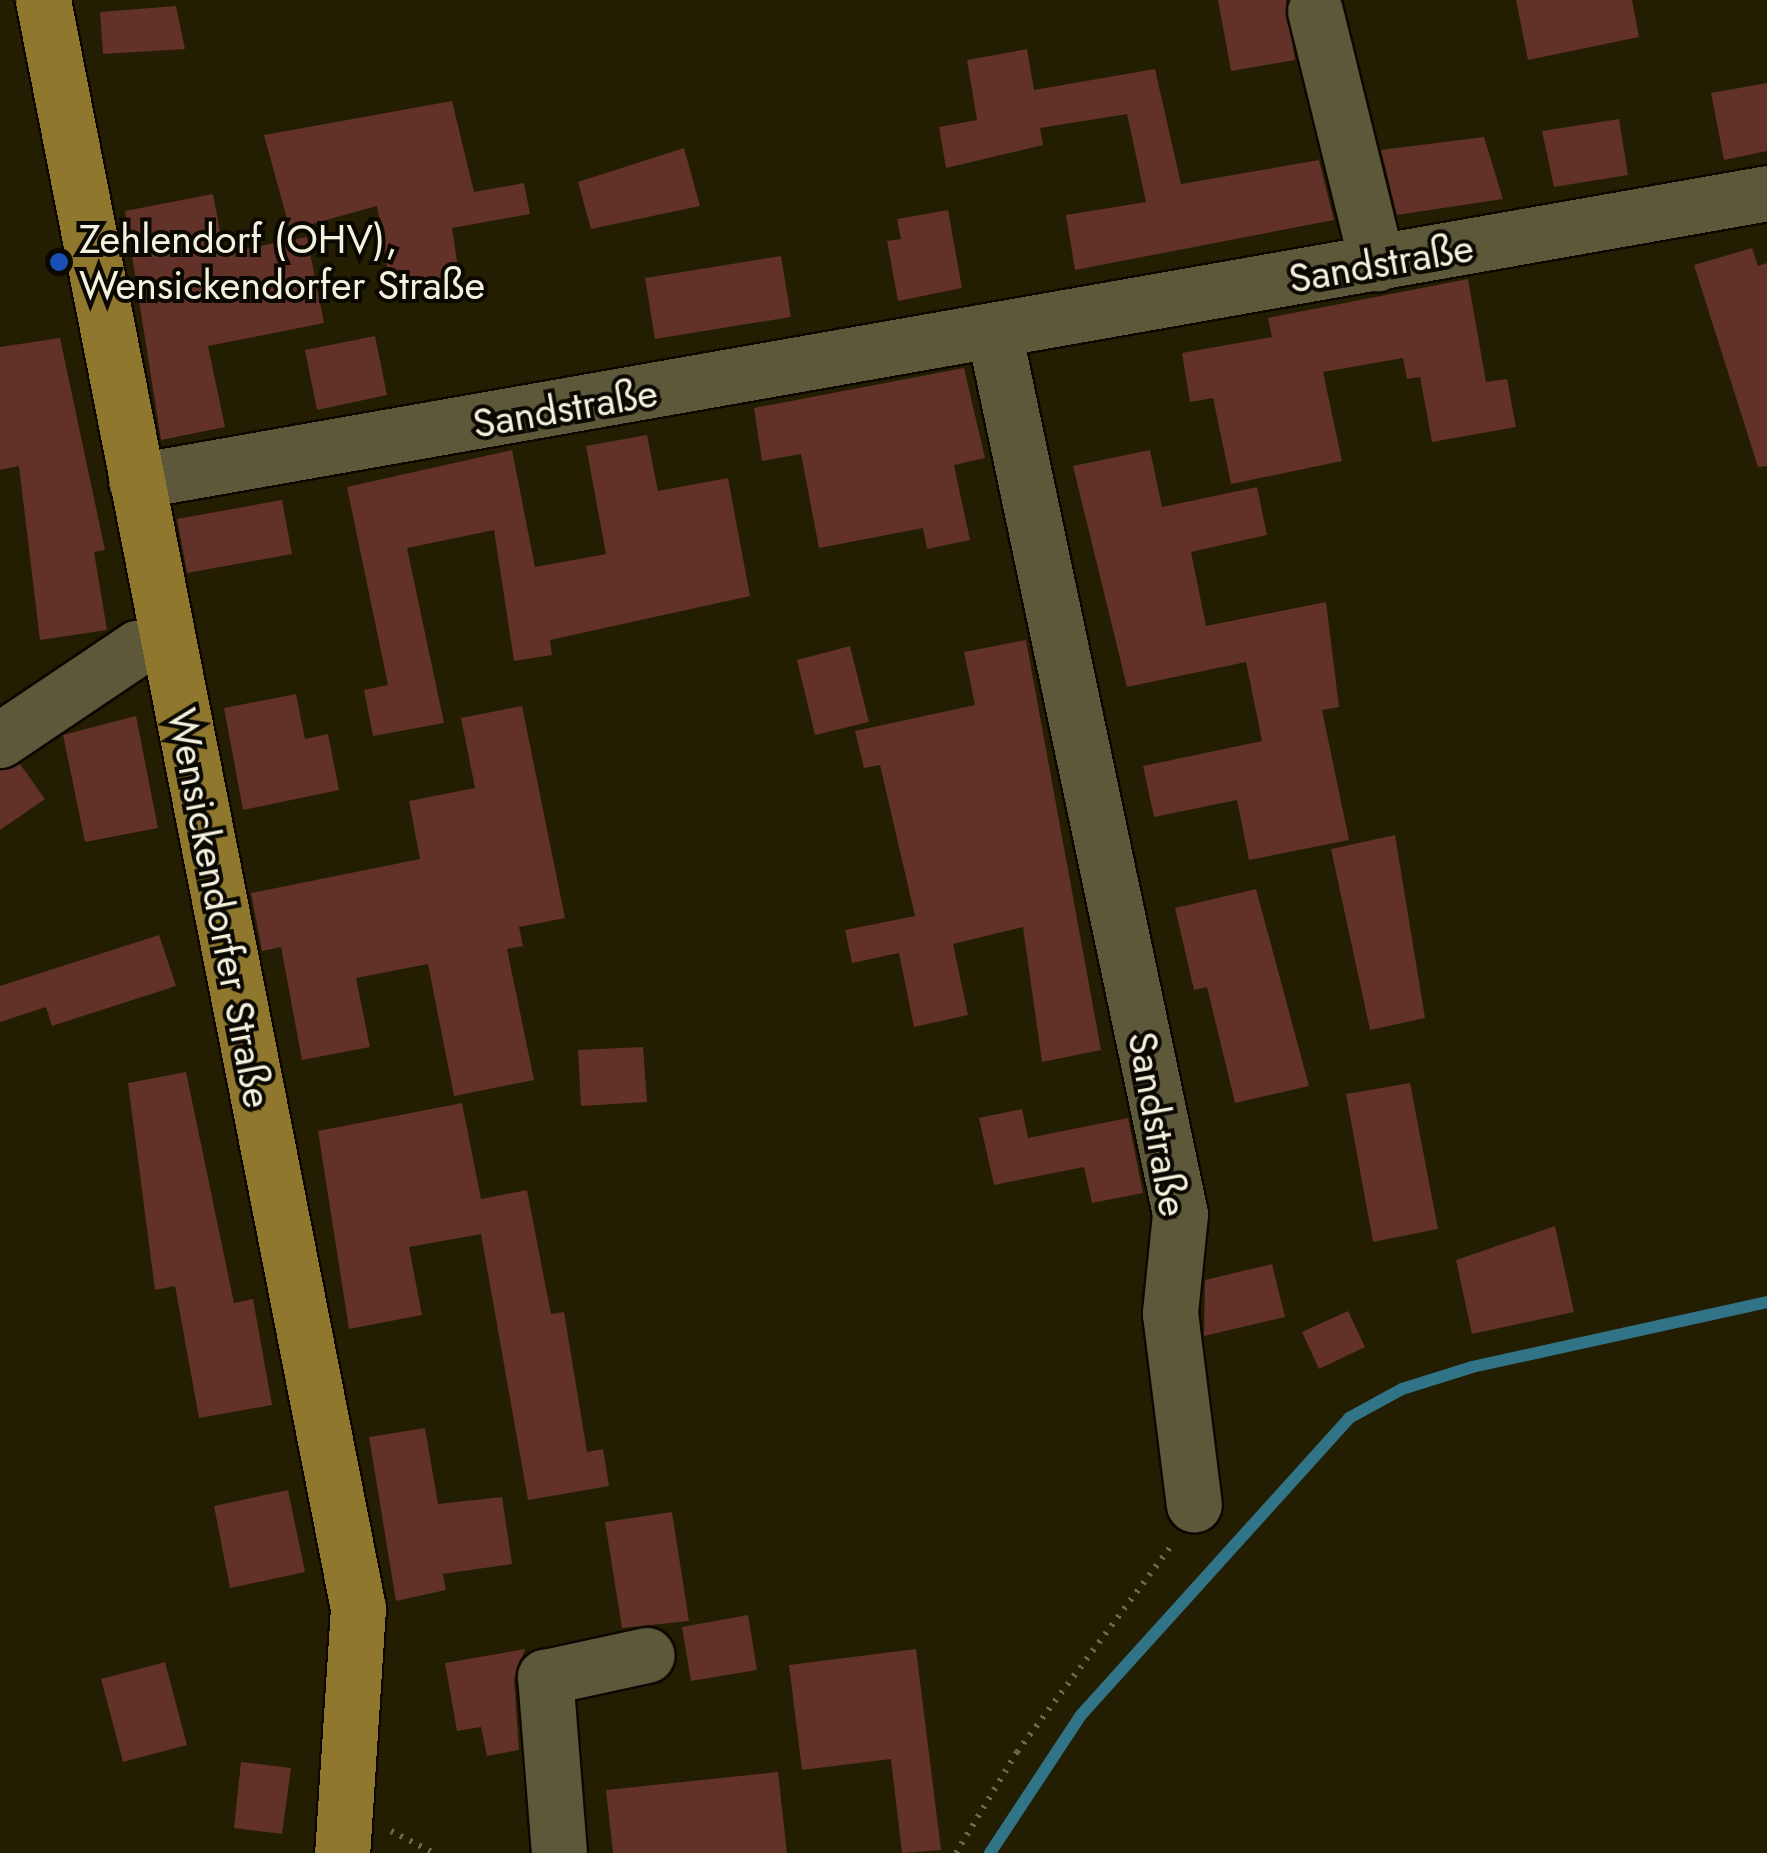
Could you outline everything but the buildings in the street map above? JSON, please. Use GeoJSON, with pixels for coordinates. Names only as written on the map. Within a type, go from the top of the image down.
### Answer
{"type":"FeatureCollection","features":[{"type":"Feature","properties":{"kind":"main road","name":"Wensickendorfer Straße"},"geometry":{"type":"LineString","coordinates":[[43,0],[358,1608],[356,1832]]}},
{"type":"Feature","properties":{"kind":"street"},"geometry":{"type":"LineString","coordinates":[[1315,12],[1376,264]]}},
{"type":"Feature","properties":{"kind":"street","name":"Sandstraße"},"geometry":{"type":"LineString","coordinates":[[136,481],[1767,193]]}},
{"type":"Feature","properties":{"kind":"street","name":"Sandstraße"},"geometry":{"type":"LineString","coordinates":[[994,332],[1180,1214],[1170,1313],[1194,1504]]}},
{"type":"Feature","properties":{"kind":"street"},"geometry":{"type":"LineString","coordinates":[[0,740],[138,648],[168,643]]}},
{"type":"Feature","properties":{"kind":"street"},"geometry":{"type":"LineString","coordinates":[[559,1853],[545,1677],[647,1655]]}},
{"type":"Feature","properties":{"kind":"path"},"geometry":{"type":"LineString","coordinates":[[956,1853],[1016,1752],[1157,1573],[1194,1504]]}},
{"type":"Feature","properties":{"kind":"path"},"geometry":{"type":"LineString","coordinates":[[356,1832],[434,1853]]}},
{"type":"Feature","properties":{"kind":"waterway"},"geometry":{"type":"LineString","coordinates":[[990,1853],[1081,1715],[1349,1418],[1402,1389],[1472,1367],[1767,1302]]}},
{"type":"Feature","properties":{"kind":"place","name":"Zehlendorf (OHV), Wensickendorfer Straße"},"geometry":{"type":"Point","coordinates":[59,262]}}]}
